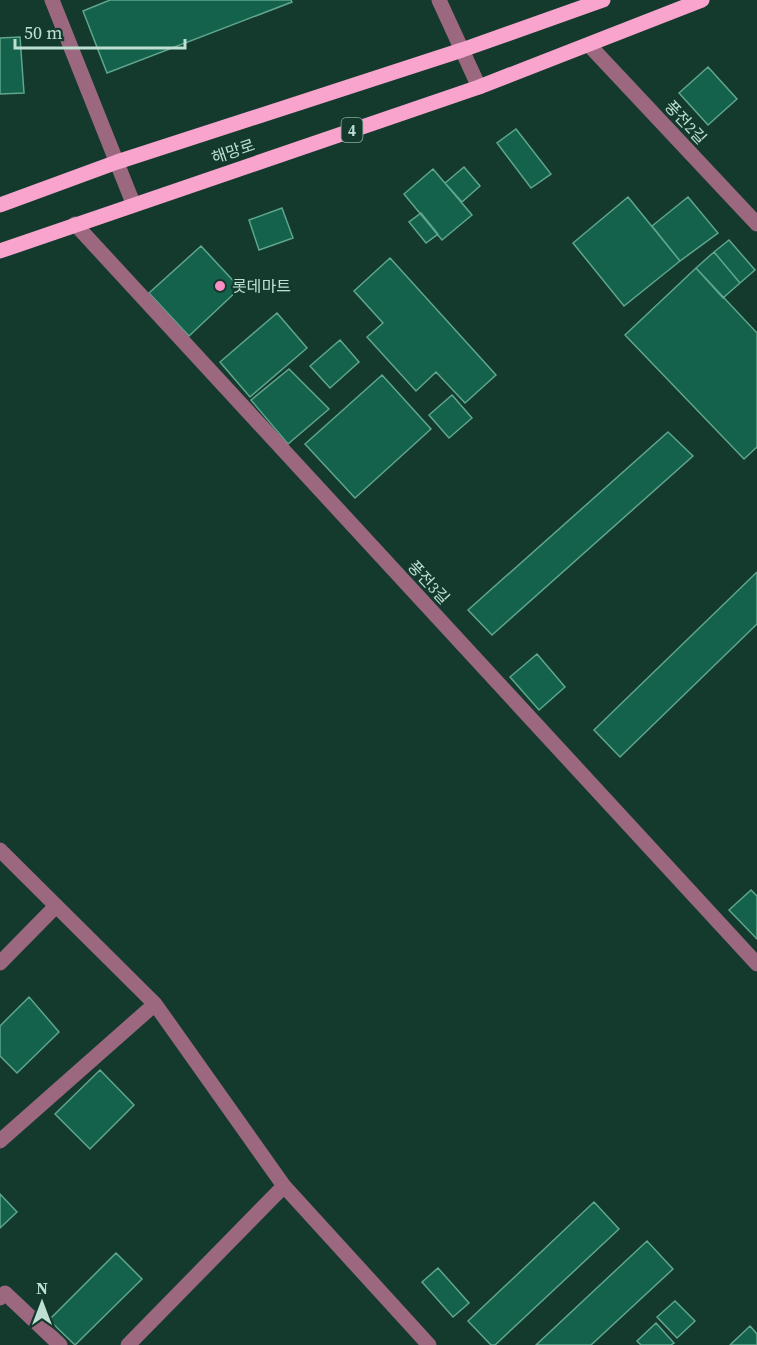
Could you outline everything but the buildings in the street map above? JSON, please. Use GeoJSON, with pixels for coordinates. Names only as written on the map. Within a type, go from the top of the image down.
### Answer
{"type":"FeatureCollection","features":[{"type":"Feature","properties":{"kind":"main road","name":"해망로"},"geometry":{"type":"LineString","coordinates":[[0,205],[117,162],[462,50],[603,0]]}},
{"type":"Feature","properties":{"kind":"main road","name":"해망로"},"geometry":{"type":"LineString","coordinates":[[0,251],[133,203],[479,87],[702,0]]}},
{"type":"Feature","properties":{"kind":"street"},"geometry":{"type":"LineString","coordinates":[[52,0],[133,203]]}},
{"type":"Feature","properties":{"kind":"street"},"geometry":{"type":"LineString","coordinates":[[439,0],[479,87]]}},
{"type":"Feature","properties":{"kind":"street","name":"풍전2길"},"geometry":{"type":"LineString","coordinates":[[589,45],[757,224]]}},
{"type":"Feature","properties":{"kind":"street","name":"풍전3길"},"geometry":{"type":"LineString","coordinates":[[75,224],[757,964]]}},
{"type":"Feature","properties":{"kind":"street"},"geometry":{"type":"LineString","coordinates":[[0,850],[155,1004],[284,1186],[429,1345]]}},
{"type":"Feature","properties":{"kind":"street"},"geometry":{"type":"LineString","coordinates":[[0,963],[56,906]]}},
{"type":"Feature","properties":{"kind":"street"},"geometry":{"type":"LineString","coordinates":[[0,1141],[155,1004]]}},
{"type":"Feature","properties":{"kind":"street"},"geometry":{"type":"LineString","coordinates":[[128,1345],[284,1186]]}},
{"type":"Feature","properties":{"kind":"street"},"geometry":{"type":"LineString","coordinates":[[2,1293],[60,1345]]}},
{"type":"Feature","properties":{"kind":"place","name":"롯데마트"},"geometry":{"type":"Point","coordinates":[220,286]}}]}
